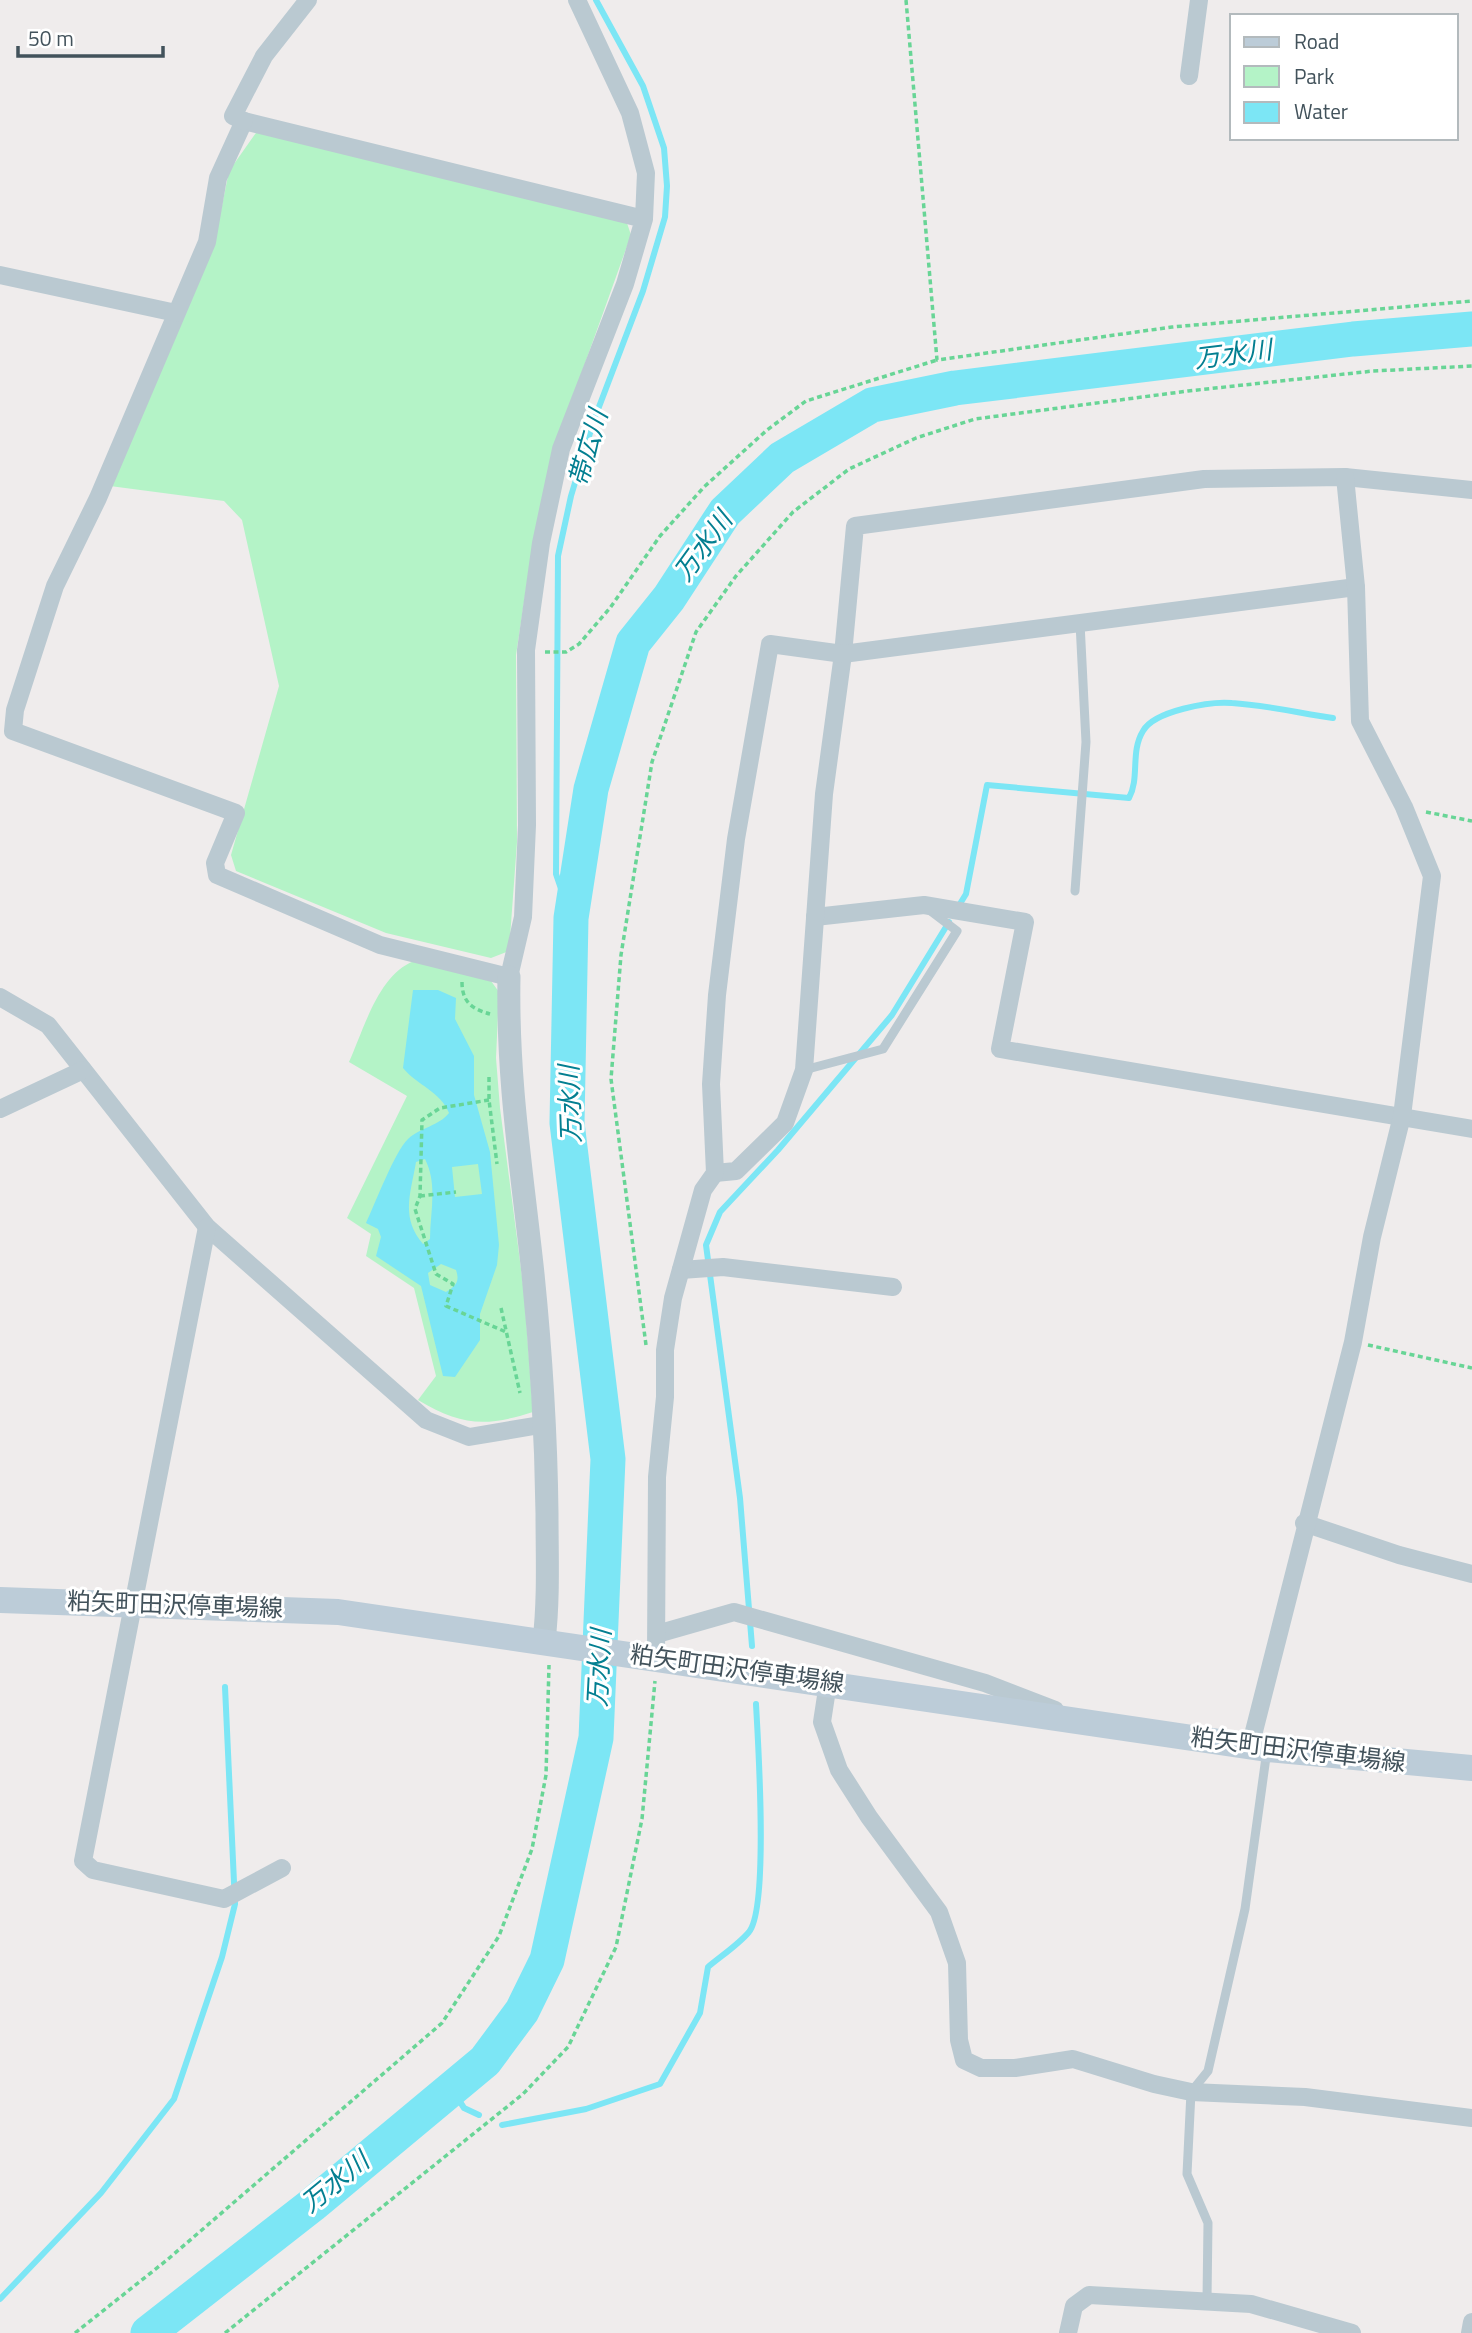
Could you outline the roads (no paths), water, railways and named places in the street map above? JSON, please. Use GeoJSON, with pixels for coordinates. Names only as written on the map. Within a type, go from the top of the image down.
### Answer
{"type":"FeatureCollection","features":[{"type":"Feature","properties":{"kind":"main road","name":"粕矢町田沢停車場線"},"geometry":{"type":"LineString","coordinates":[[0,1600],[132,1602],[338,1612],[551,1642],[653,1649],[828,1683],[1259,1748],[1472,1768]]}},
{"type":"Feature","properties":{"kind":"street"},"geometry":{"type":"LineString","coordinates":[[308,0],[264,57],[233,116],[244,121],[644,219]]}},
{"type":"Feature","properties":{"kind":"street"},"geometry":{"type":"LineString","coordinates":[[551,1642],[546,1424],[533,1274],[512,1108],[508,1042],[509,977],[523,917],[527,825],[526,650],[541,543],[561,449],[625,284],[644,219],[646,173],[630,113],[577,0]]}},
{"type":"Feature","properties":{"kind":"street"},"geometry":{"type":"LineString","coordinates":[[1189,76],[1199,0]]}},
{"type":"Feature","properties":{"kind":"street"},"geometry":{"type":"LineString","coordinates":[[244,121],[218,178],[207,242],[98,498],[55,586],[15,710],[13,731],[236,813],[215,863],[217,874],[380,945],[509,977]]}},
{"type":"Feature","properties":{"kind":"street"},"geometry":{"type":"LineString","coordinates":[[0,275],[176,313]]}},
{"type":"Feature","properties":{"kind":"street"},"geometry":{"type":"LineString","coordinates":[[715,1173],[736,1171],[785,1123],[803,1070],[824,794],[843,654],[855,526],[1204,479],[1345,477],[1472,490]]}},
{"type":"Feature","properties":{"kind":"street"},"geometry":{"type":"LineString","coordinates":[[1259,1748],[1304,1523],[1353,1342],[1372,1237],[1402,1116],[1432,876],[1404,807],[1360,721],[1356,587],[1345,477]]}},
{"type":"Feature","properties":{"kind":"street"},"geometry":{"type":"LineString","coordinates":[[1079,1720],[985,1683],[734,1612],[653,1649],[657,1477],[665,1397],[664,1350],[686,1269],[703,1190],[715,1173],[711,1084],[717,995],[736,839],[770,644],[843,654],[1356,587]]}},
{"type":"Feature","properties":{"kind":"street"},"geometry":{"type":"LineString","coordinates":[[815,917],[934,909],[964,911],[1025,922],[1000,1049],[1472,1129]]}},
{"type":"Feature","properties":{"kind":"street"},"geometry":{"type":"LineString","coordinates":[[0,997],[48,1025],[207,1227],[426,1420],[469,1437],[546,1424]]}},
{"type":"Feature","properties":{"kind":"street"},"geometry":{"type":"LineString","coordinates":[[0,1110],[82,1070]]}},
{"type":"Feature","properties":{"kind":"street"},"geometry":{"type":"LineString","coordinates":[[207,1227],[83,1861],[93,1870],[224,1899],[282,1868]]}},
{"type":"Feature","properties":{"kind":"street"},"geometry":{"type":"LineString","coordinates":[[686,1269],[714,1267],[893,1287]]}},
{"type":"Feature","properties":{"kind":"street"},"geometry":{"type":"LineString","coordinates":[[1304,1523],[1399,1555],[1472,1574]]}},
{"type":"Feature","properties":{"kind":"street"},"geometry":{"type":"LineString","coordinates":[[828,1683],[822,1722],[839,1770],[869,1817],[939,1912],[957,1963],[959,2040],[964,2060],[981,2068],[1015,2068],[1073,2059],[1154,2084],[1191,2092],[1305,2097],[1472,2118]]}},
{"type":"Feature","properties":{"kind":"street"},"geometry":{"type":"LineString","coordinates":[[1069,2333],[1074,2306],[1089,2295],[1207,2299],[1251,2304],[1352,2333]]}},
{"type":"Feature","properties":{"kind":"street"},"geometry":{"type":"LineString","coordinates":[[1471,2333],[1472,2322]]}},
{"type":"Feature","properties":{"kind":"lane"},"geometry":{"type":"LineString","coordinates":[[1075,891],[1086,741],[1080,624]]}},
{"type":"Feature","properties":{"kind":"lane"},"geometry":{"type":"LineString","coordinates":[[803,1070],[883,1049],[957,931],[934,909]]}},
{"type":"Feature","properties":{"kind":"lane"},"geometry":{"type":"LineString","coordinates":[[1207,2299],[1208,2223],[1187,2174],[1191,2092],[1208,2071],[1245,1909],[1259,1748]]}},
{"type":"Feature","properties":{"kind":"water"},"geometry":{"type":"Polygon","coordinates":[[[413,990],[438,990],[456,998],[455,1019],[474,1056],[474,1095],[490,1152],[499,1245],[497,1265],[480,1314],[480,1340],[455,1377],[443,1376],[421,1286],[376,1256],[381,1237],[378,1229],[366,1223],[403,1145],[413,1135],[440,1121],[449,1113],[435,1094],[403,1068],[413,990]],[[425,1159],[416,1162],[409,1214],[416,1234],[423,1244],[430,1239],[432,1189],[425,1159]],[[478,1164],[452,1167],[455,1197],[482,1194],[478,1164]],[[441,1264],[428,1273],[430,1285],[446,1292],[455,1286],[457,1281],[456,1270],[441,1264]]]}},
{"type":"Feature","properties":{"kind":"waterway","name":"帯広川"},"geometry":{"type":"LineString","coordinates":[[571,918],[556,874],[558,556],[571,496],[594,420],[643,291],[665,217],[667,186],[664,148],[643,86],[596,0]]}},
{"type":"Feature","properties":{"kind":"waterway","name":"万水川"},"geometry":{"type":"LineString","coordinates":[[148,2333],[312,2205],[485,2061],[522,2011],[547,1960],[596,1738],[608,1459],[567,1123],[571,918],[591,789],[633,643],[669,598],[725,512],[782,458],[872,405],[955,388],[1353,339],[1472,329]]}},
{"type":"Feature","properties":{"kind":"waterway"},"geometry":{"type":"LineString","coordinates":[[958,907],[966,894],[987,785],[1129,798],[1134,782],[1139,739],[1149,724],[1170,713],[1197,706],[1232,703],[1333,718]]}},
{"type":"Feature","properties":{"kind":"waterway"},"geometry":{"type":"LineString","coordinates":[[752,1646],[740,1498],[706,1245],[720,1212],[778,1150],[892,1015],[949,922]]}},
{"type":"Feature","properties":{"kind":"waterway"},"geometry":{"type":"LineString","coordinates":[[0,2299],[101,2193],[174,2099],[222,1957],[235,1904],[225,1687]]}},
{"type":"Feature","properties":{"kind":"waterway"},"geometry":{"type":"LineString","coordinates":[[502,2125],[586,2109],[660,2084],[700,2013],[708,1967],[745,1937],[755,1917],[761,1859],[756,1704]]}},
{"type":"Feature","properties":{"kind":"waterway"},"geometry":{"type":"LineString","coordinates":[[453,2091],[464,2108],[479,2115]]}}]}
